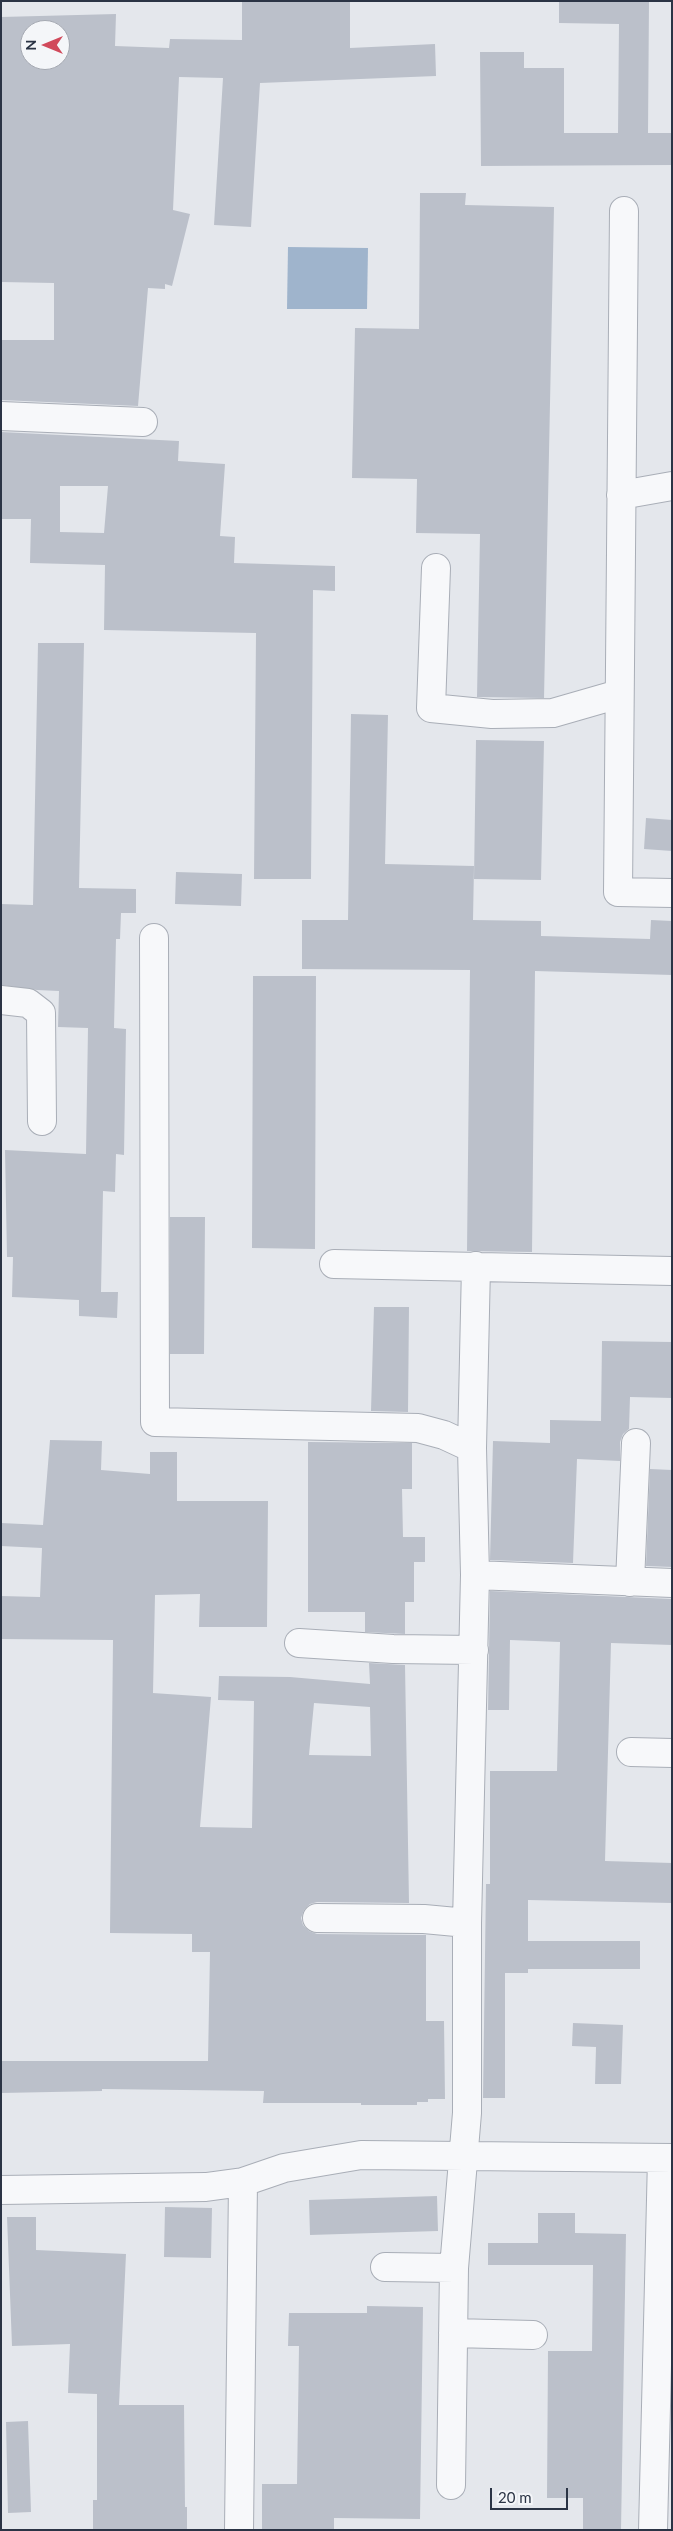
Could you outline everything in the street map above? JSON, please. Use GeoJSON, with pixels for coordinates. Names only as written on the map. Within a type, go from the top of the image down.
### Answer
{"type":"FeatureCollection","features":[{"type":"Feature","properties":{"kind":"street"},"geometry":{"type":"LineString","coordinates":[[624,211],[618,892],[672,893]]}},
{"type":"Feature","properties":{"kind":"street"},"geometry":{"type":"LineString","coordinates":[[1,416],[143,422]]}},
{"type":"Feature","properties":{"kind":"street"},"geometry":{"type":"LineString","coordinates":[[621,495],[672,486]]}},
{"type":"Feature","properties":{"kind":"street"},"geometry":{"type":"LineString","coordinates":[[436,568],[431,708],[492,714],[554,713],[619,694]]}},
{"type":"Feature","properties":{"kind":"street"},"geometry":{"type":"LineString","coordinates":[[154,938],[155,1422],[418,1428],[444,1435],[472,1448]]}},
{"type":"Feature","properties":{"kind":"street"},"geometry":{"type":"LineString","coordinates":[[1,1000],[28,1003],[41,1013],[42,1120]]}},
{"type":"Feature","properties":{"kind":"street"},"geometry":{"type":"LineString","coordinates":[[334,1264],[672,1271]]}},
{"type":"Feature","properties":{"kind":"street"},"geometry":{"type":"LineString","coordinates":[[451,2485],[454,2268],[467,2113],[466,1923],[474,1650],[475,1575],[472,1448],[476,1266]]}},
{"type":"Feature","properties":{"kind":"street"},"geometry":{"type":"LineString","coordinates":[[630,1582],[636,1443]]}},
{"type":"Feature","properties":{"kind":"street"},"geometry":{"type":"LineString","coordinates":[[475,1575],[672,1584]]}},
{"type":"Feature","properties":{"kind":"street"},"geometry":{"type":"LineString","coordinates":[[299,1643],[474,1650]]}},
{"type":"Feature","properties":{"kind":"street"},"geometry":{"type":"LineString","coordinates":[[631,1752],[672,1753]]}},
{"type":"Feature","properties":{"kind":"street"},"geometry":{"type":"LineString","coordinates":[[317,1918],[424,1919],[466,1923]]}},
{"type":"Feature","properties":{"kind":"street"},"geometry":{"type":"LineString","coordinates":[[1,2190],[206,2187],[243,2182],[284,2168],[360,2154],[667,2158],[653,2530]]}},
{"type":"Feature","properties":{"kind":"street"},"geometry":{"type":"LineString","coordinates":[[239,2530],[243,2182]]}},
{"type":"Feature","properties":{"kind":"street"},"geometry":{"type":"LineString","coordinates":[[385,2267],[454,2268]]}},
{"type":"Feature","properties":{"kind":"street"},"geometry":{"type":"LineString","coordinates":[[453,2333],[533,2335]]}},
{"type":"Feature","properties":{"kind":"water"},"geometry":{"type":"Polygon","coordinates":[[[288,247],[368,248],[367,309],[287,309],[288,247]]]}},
{"type":"Feature","properties":{"kind":"building"},"geometry":{"type":"Polygon","coordinates":[[[242,1],[350,2],[350,48],[435,44],[436,76],[260,83],[251,227],[214,225],[223,78],[179,77],[173,210],[190,214],[172,286],[165,284],[165,289],[148,288],[138,406],[1,400],[1,340],[54,340],[54,283],[1,282],[1,17],[116,14],[115,46],[169,48],[170,39],[242,40],[242,1]]]}},
{"type":"Feature","properties":{"kind":"building"},"geometry":{"type":"Polygon","coordinates":[[[559,1],[649,1],[648,133],[672,133],[672,165],[481,166],[480,52],[524,52],[524,68],[564,68],[564,133],[618,133],[619,24],[559,23],[559,1]]]}},
{"type":"Feature","properties":{"kind":"building"},"geometry":{"type":"Polygon","coordinates":[[[420,193],[466,193],[465,205],[554,207],[544,698],[477,697],[480,534],[416,533],[417,479],[352,478],[355,328],[419,329],[420,193]]]}},
{"type":"Feature","properties":{"kind":"building"},"geometry":{"type":"Polygon","coordinates":[[[1,432],[179,441],[178,461],[225,464],[220,536],[235,537],[234,563],[335,566],[335,591],[313,590],[311,879],[254,879],[256,633],[104,630],[105,565],[30,563],[31,519],[1,519],[1,432]],[[60,486],[60,532],[104,533],[108,486],[60,486]]]}},
{"type":"Feature","properties":{"kind":"building"},"geometry":{"type":"Polygon","coordinates":[[[38,643],[84,643],[79,888],[136,889],[136,913],[121,913],[120,939],[116,939],[114,1028],[126,1029],[124,1155],[116,1154],[115,1192],[103,1191],[101,1292],[118,1292],[117,1318],[79,1316],[79,1300],[12,1297],[13,1257],[7,1257],[5,1150],[86,1154],[88,1028],[58,1027],[59,991],[1,985],[1,904],[33,905],[38,643]]]}},
{"type":"Feature","properties":{"kind":"building"},"geometry":{"type":"Polygon","coordinates":[[[351,714],[388,715],[385,864],[474,866],[473,920],[541,921],[541,936],[650,939],[651,920],[672,921],[672,975],[535,971],[532,1252],[467,1251],[470,970],[302,969],[302,920],[348,920],[351,714]]]}},
{"type":"Feature","properties":{"kind":"building"},"geometry":{"type":"Polygon","coordinates":[[[476,740],[544,741],[541,880],[474,879],[476,740]]]}},
{"type":"Feature","properties":{"kind":"building"},"geometry":{"type":"Polygon","coordinates":[[[646,818],[672,820],[672,851],[644,849],[646,818]]]}},
{"type":"Feature","properties":{"kind":"building"},"geometry":{"type":"Polygon","coordinates":[[[176,872],[242,874],[241,906],[175,904],[176,872]]]}},
{"type":"Feature","properties":{"kind":"building"},"geometry":{"type":"Polygon","coordinates":[[[253,976],[316,976],[315,1249],[252,1248],[253,976]]]}},
{"type":"Feature","properties":{"kind":"building"},"geometry":{"type":"Polygon","coordinates":[[[170,1217],[205,1217],[204,1354],[170,1354],[170,1217]]]}},
{"type":"Feature","properties":{"kind":"building"},"geometry":{"type":"Polygon","coordinates":[[[374,1307],[409,1307],[408,1412],[371,1411],[374,1307]]]}},
{"type":"Feature","properties":{"kind":"building"},"geometry":{"type":"Polygon","coordinates":[[[602,1341],[672,1342],[672,1398],[630,1397],[629,1429],[623,1434],[620,1442],[620,1461],[577,1459],[573,1563],[490,1560],[493,1441],[550,1443],[550,1420],[601,1421],[602,1341]]]}},
{"type":"Feature","properties":{"kind":"building"},"geometry":{"type":"Polygon","coordinates":[[[50,1440],[102,1441],[101,1470],[150,1474],[150,1452],[177,1452],[177,1501],[268,1501],[267,1627],[199,1627],[200,1594],[155,1595],[153,1693],[211,1697],[200,1827],[252,1828],[254,1701],[218,1700],[219,1676],[290,1677],[370,1684],[369,1663],[405,1665],[409,1903],[317,1902],[310,1904],[304,1910],[301,1918],[303,1925],[309,1931],[317,1934],[426,1935],[426,2021],[444,2021],[445,2099],[428,2099],[428,2102],[417,2102],[417,2105],[361,2105],[361,2103],[263,2103],[264,2091],[102,2089],[102,2091],[1,2093],[1,2061],[208,2061],[210,1952],[192,1952],[192,1934],[110,1933],[113,1640],[1,1639],[1,1596],[40,1597],[42,1548],[1,1546],[1,1523],[43,1525],[50,1440]],[[314,1703],[309,1755],[371,1756],[370,1707],[314,1703]]]}},
{"type":"Feature","properties":{"kind":"building"},"geometry":{"type":"Polygon","coordinates":[[[308,1442],[412,1443],[412,1489],[402,1489],[403,1537],[425,1537],[425,1562],[414,1562],[414,1602],[405,1602],[405,1634],[365,1632],[365,1612],[308,1612],[308,1442]]]}},
{"type":"Feature","properties":{"kind":"building"},"geometry":{"type":"Polygon","coordinates":[[[650,1469],[672,1470],[672,1567],[646,1566],[650,1469]]]}},
{"type":"Feature","properties":{"kind":"building"},"geometry":{"type":"Polygon","coordinates":[[[490,1591],[672,1599],[672,1645],[611,1643],[605,1861],[672,1863],[672,1903],[528,1900],[528,1941],[640,1941],[640,1969],[528,1969],[528,1973],[505,1973],[505,2098],[483,2098],[486,1884],[490,1884],[490,1771],[557,1771],[560,1642],[510,1640],[509,1710],[488,1710],[490,1591]]]}},
{"type":"Feature","properties":{"kind":"building"},"geometry":{"type":"Polygon","coordinates":[[[573,2023],[623,2025],[621,2084],[595,2084],[596,2047],[572,2046],[573,2023]]]}},
{"type":"Feature","properties":{"kind":"building"},"geometry":{"type":"Polygon","coordinates":[[[437,2196],[438,2231],[310,2235],[309,2200],[437,2196]]]}},
{"type":"Feature","properties":{"kind":"building"},"geometry":{"type":"Polygon","coordinates":[[[165,2207],[212,2208],[211,2258],[164,2257],[165,2207]]]}},
{"type":"Feature","properties":{"kind":"building"},"geometry":{"type":"Polygon","coordinates":[[[538,2213],[575,2213],[575,2233],[626,2234],[621,2530],[583,2530],[583,2498],[547,2498],[548,2351],[592,2351],[593,2265],[488,2265],[488,2243],[538,2243],[538,2213]]]}},
{"type":"Feature","properties":{"kind":"building"},"geometry":{"type":"Polygon","coordinates":[[[7,2217],[36,2217],[36,2250],[126,2254],[119,2405],[184,2405],[187,2529],[93,2530],[93,2500],[97,2500],[97,2394],[68,2393],[70,2344],[12,2346],[7,2217]]]}},
{"type":"Feature","properties":{"kind":"building"},"geometry":{"type":"Polygon","coordinates":[[[367,2306],[423,2307],[420,2519],[334,2518],[334,2530],[262,2530],[262,2484],[297,2484],[299,2346],[288,2346],[289,2313],[367,2313],[367,2306]]]}},
{"type":"Feature","properties":{"kind":"building"},"geometry":{"type":"Polygon","coordinates":[[[28,2421],[31,2512],[8,2513],[6,2422],[28,2421]]]}}]}
